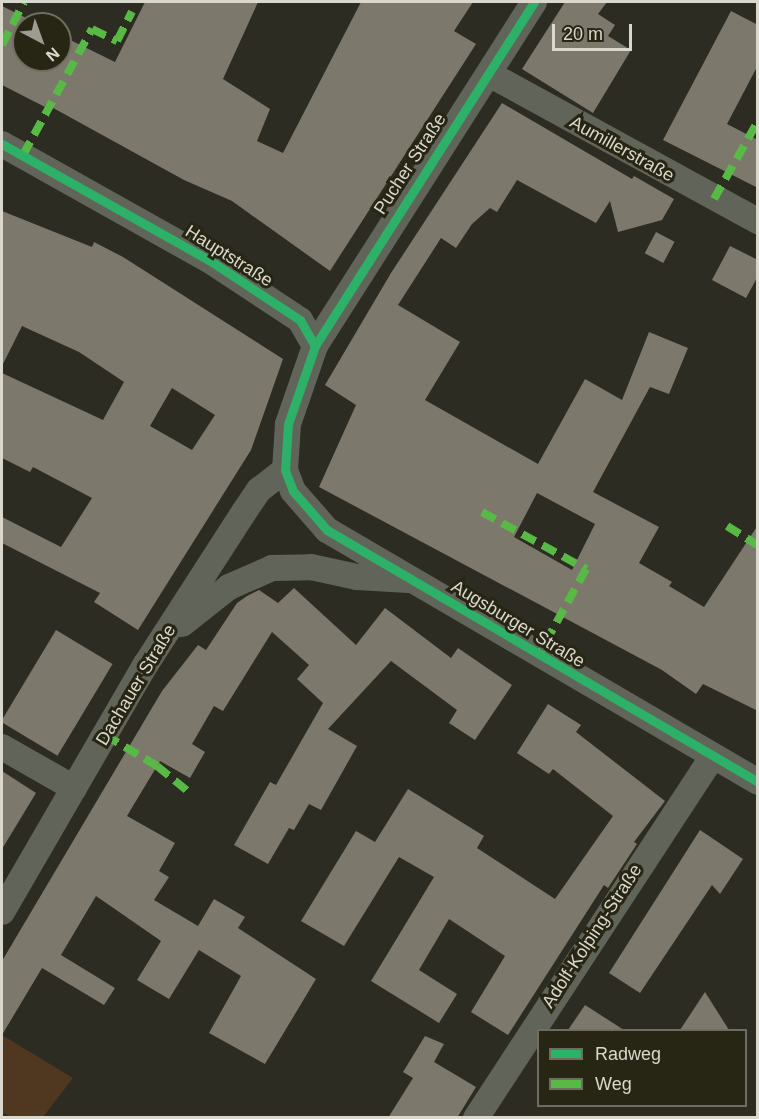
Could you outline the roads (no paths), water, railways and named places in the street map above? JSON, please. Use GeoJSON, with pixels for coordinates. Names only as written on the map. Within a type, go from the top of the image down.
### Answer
{"type":"FeatureCollection","features":[{"type":"Feature","properties":{"kind":"street","name":"Pucher Straße"},"geometry":{"type":"LineString","coordinates":[[315,346],[534,2]]}},
{"type":"Feature","properties":{"kind":"street","name":"Aumillerstraße"},"geometry":{"type":"LineString","coordinates":[[489,74],[758,220]]}},
{"type":"Feature","properties":{"kind":"street","name":"Hauptstraße"},"geometry":{"type":"LineString","coordinates":[[2,144],[209,260],[300,321],[315,346]]}},
{"type":"Feature","properties":{"kind":"street"},"geometry":{"type":"LineString","coordinates":[[285,470],[288,424],[315,346]]}},
{"type":"Feature","properties":{"kind":"street","name":"Augsburger Straße"},"geometry":{"type":"LineString","coordinates":[[285,470],[293,491],[327,530],[758,782]]}},
{"type":"Feature","properties":{"kind":"street","name":"Dachauer Straße"},"geometry":{"type":"LineString","coordinates":[[2,912],[161,641],[259,490],[285,470]]}},
{"type":"Feature","properties":{"kind":"street","name":"Augsburger Straße"},"geometry":{"type":"LineString","coordinates":[[161,641],[229,587],[272,568],[311,567],[357,577],[413,581]]}},
{"type":"Feature","properties":{"kind":"street"},"geometry":{"type":"LineString","coordinates":[[2,747],[74,788]]}},
{"type":"Feature","properties":{"kind":"street"},"geometry":{"type":"LineString","coordinates":[[722,763],[758,796]]}},
{"type":"Feature","properties":{"kind":"street","name":"Adolf-Kolping-Straße"},"geometry":{"type":"LineString","coordinates":[[538,1029],[722,763]]}},
{"type":"Feature","properties":{"kind":"street","name":"Adolf-Kolping-Straße"},"geometry":{"type":"LineString","coordinates":[[476,1118],[537,1030]]}}]}
